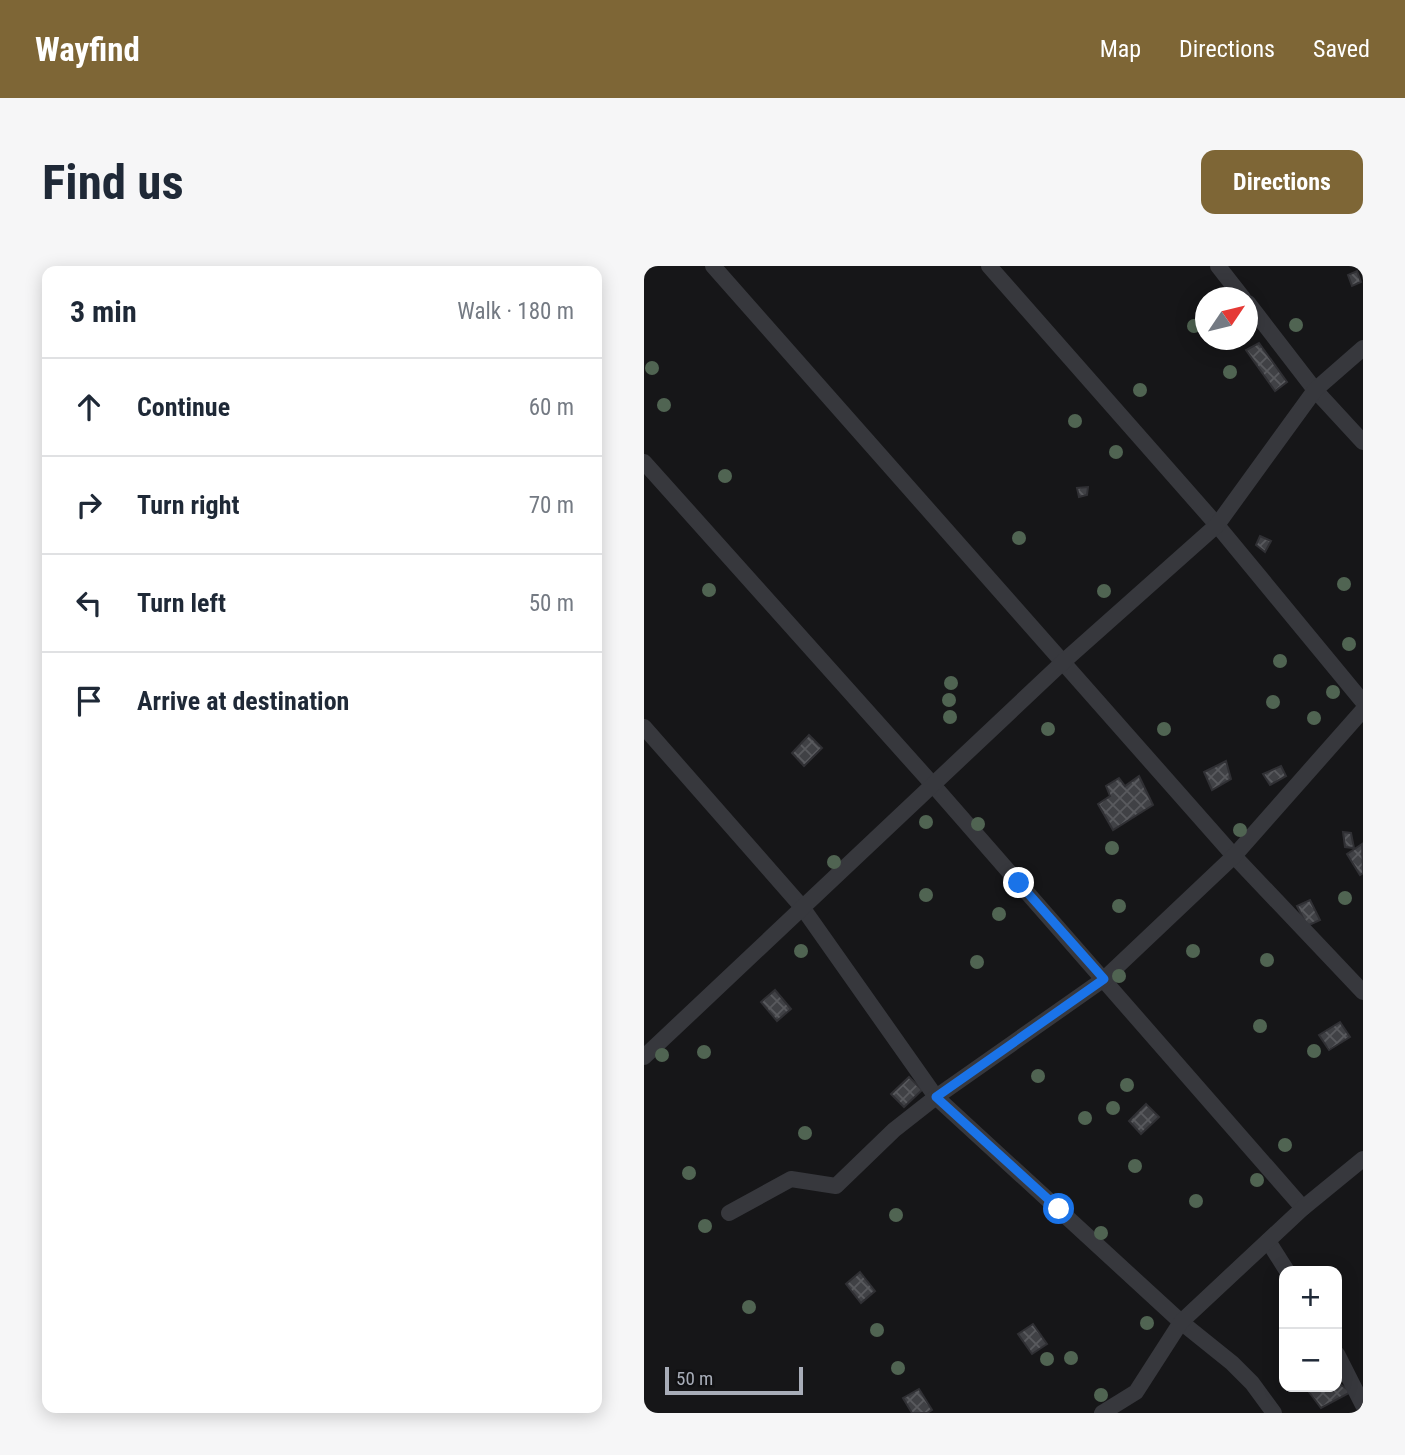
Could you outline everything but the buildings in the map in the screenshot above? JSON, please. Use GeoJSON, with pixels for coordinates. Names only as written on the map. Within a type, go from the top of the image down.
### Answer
{"type":"FeatureCollection","features":[{"type":"Feature","properties":{"kind":"street"},"geometry":{"type":"LineString","coordinates":[[713,266],[1234,856],[1363,992]]}},
{"type":"Feature","properties":{"kind":"street"},"geometry":{"type":"LineString","coordinates":[[989,266],[1217,525],[1363,702]]}},
{"type":"Feature","properties":{"kind":"street"},"geometry":{"type":"LineString","coordinates":[[1219,266],[1235,287]]}},
{"type":"Feature","properties":{"kind":"street"},"geometry":{"type":"LineString","coordinates":[[1258,316],[1315,390],[1363,442]]}},
{"type":"Feature","properties":{"kind":"street"},"geometry":{"type":"LineString","coordinates":[[644,1057],[1063,662],[1217,525],[1315,390],[1363,348]]}},
{"type":"Feature","properties":{"kind":"street"},"geometry":{"type":"LineString","coordinates":[[644,462],[934,786],[1303,1208]]}},
{"type":"Feature","properties":{"kind":"street"},"geometry":{"type":"LineString","coordinates":[[729,1213],[791,1179],[836,1186],[894,1130],[936,1097],[1104,979],[1234,856],[1363,710]]}},
{"type":"Feature","properties":{"kind":"street"},"geometry":{"type":"LineString","coordinates":[[644,727],[803,907],[936,1097],[1181,1322],[1252,1383],[1274,1413]]}},
{"type":"Feature","properties":{"kind":"street"},"geometry":{"type":"LineString","coordinates":[[1102,1413],[1136,1392],[1181,1322],[1303,1208],[1363,1158]]}},
{"type":"Feature","properties":{"kind":"street"},"geometry":{"type":"LineString","coordinates":[[1268,1241],[1284,1266]]}},
{"type":"Feature","properties":{"kind":"street"},"geometry":{"type":"LineString","coordinates":[[1342,1364],[1363,1405]]}},
{"type":"Feature","properties":{"kind":"route"},"geometry":{"type":"LineString","coordinates":[[1019,883],[1104,979],[936,1097],[1059,1209]]}}]}
